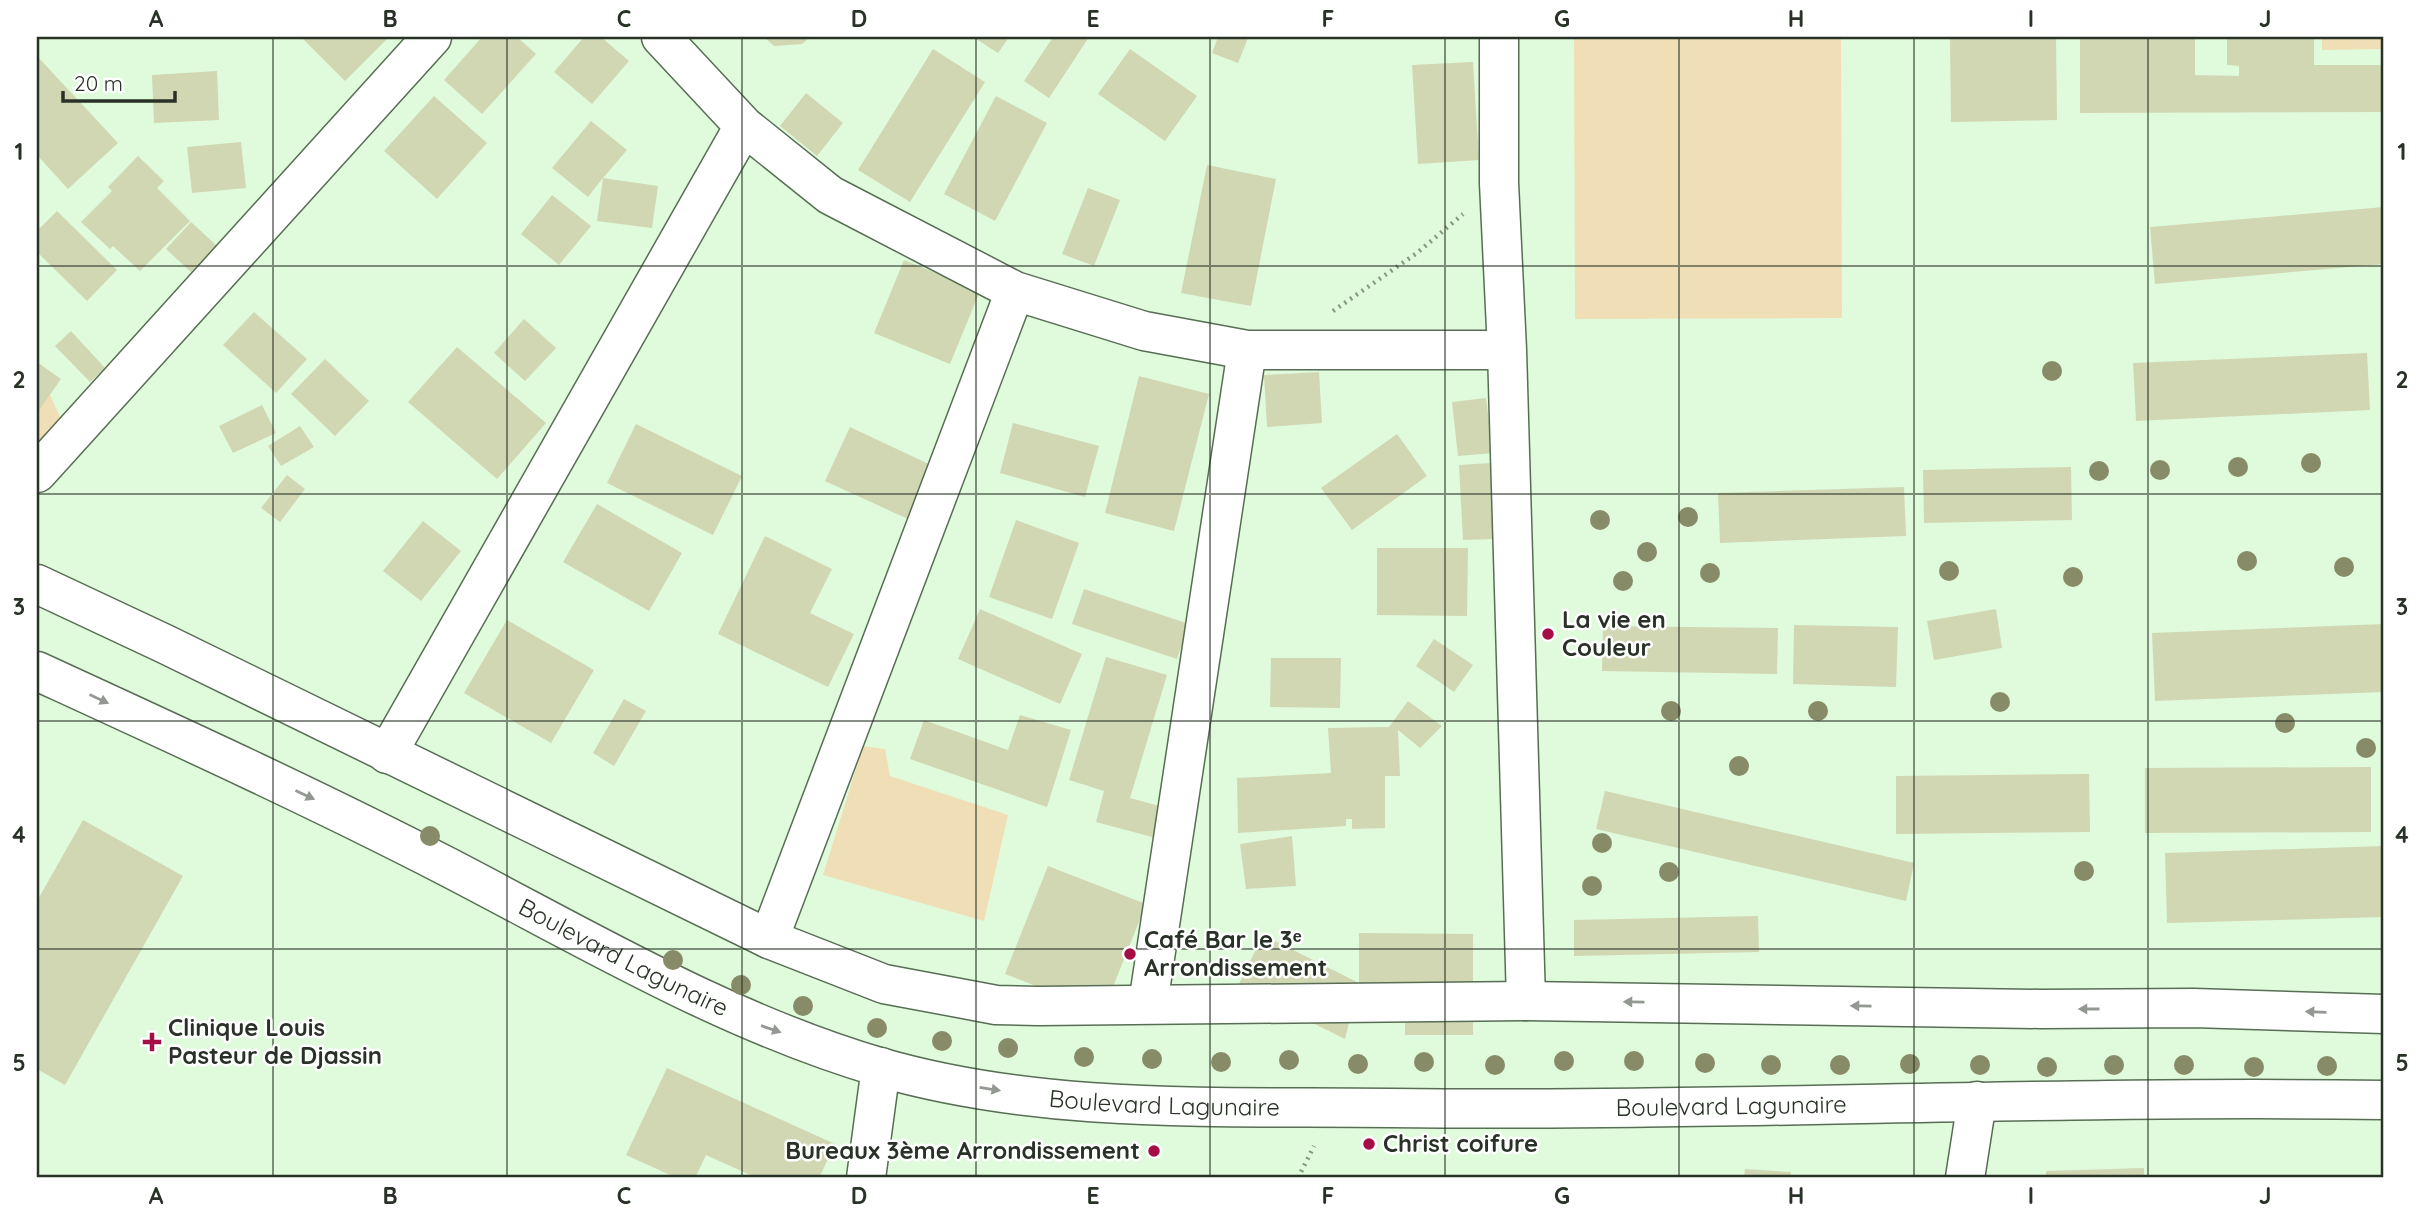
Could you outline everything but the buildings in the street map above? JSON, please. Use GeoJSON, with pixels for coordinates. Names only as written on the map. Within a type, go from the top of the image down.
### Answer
{"type":"FeatureCollection","features":[{"type":"Feature","properties":{"kind":"main road"},"geometry":{"type":"LineString","coordinates":[[37,473],[432,37]]}},
{"type":"Feature","properties":{"kind":"main road"},"geometry":{"type":"LineString","coordinates":[[661,37],[744,126],[830,195],[1014,291],[1144,331],[1247,350],[1507,350]]}},
{"type":"Feature","properties":{"kind":"main road"},"geometry":{"type":"LineString","coordinates":[[1499,37],[1499,183],[1507,350],[1526,1001]]}},
{"type":"Feature","properties":{"kind":"main road"},"geometry":{"type":"LineString","coordinates":[[387,754],[744,126]]}},
{"type":"Feature","properties":{"kind":"main road"},"geometry":{"type":"LineString","coordinates":[[769,939],[1014,291]]}},
{"type":"Feature","properties":{"kind":"main road"},"geometry":{"type":"LineString","coordinates":[[1148,1004],[1247,350]]}},
{"type":"Feature","properties":{"kind":"main road"},"geometry":{"type":"LineString","coordinates":[[37,584],[769,939],[884,984],[933,995],[996,1005],[1526,1001],[2194,1008],[2384,1014]]}},
{"type":"Feature","properties":{"kind":"main road","name":"Boulevard Lagunaire"},"geometry":{"type":"LineString","coordinates":[[37,671],[342,812],[743,1020],[881,1067],[958,1084],[1102,1103],[1527,1110],[2188,1097],[2384,1100]]}},
{"type":"Feature","properties":{"kind":"main road"},"geometry":{"type":"LineString","coordinates":[[866,1178],[881,1067]]}},
{"type":"Feature","properties":{"kind":"main road"},"geometry":{"type":"LineString","coordinates":[[1965,1178],[1977,1101]]}},
{"type":"Feature","properties":{"kind":"path"},"geometry":{"type":"LineString","coordinates":[[1331,313],[1417,253],[1499,183]]}},
{"type":"Feature","properties":{"kind":"shaded area"},"geometry":{"type":"Polygon","coordinates":[[[1574,37],[1841,37],[1842,318],[1575,319],[1574,37]]]}},
{"type":"Feature","properties":{"kind":"shaded area"},"geometry":{"type":"Polygon","coordinates":[[[2322,37],[2384,37],[2384,49],[2322,50],[2322,37]]]}},
{"type":"Feature","properties":{"kind":"shaded area"},"geometry":{"type":"Polygon","coordinates":[[[50,395],[60,417],[37,449],[37,404],[50,395]]]}},
{"type":"Feature","properties":{"kind":"shaded area"},"geometry":{"type":"Polygon","coordinates":[[[863,746],[885,749],[890,776],[1008,815],[984,921],[823,875],[863,746]]]}},
{"type":"Feature","properties":{"kind":"place","name":"La vie en Couleur"},"geometry":{"type":"Point","coordinates":[1548,634]}},
{"type":"Feature","properties":{"kind":"place","name":"Café Bar le 3ᵉ Arrondissement"},"geometry":{"type":"Point","coordinates":[1130,954]}},
{"type":"Feature","properties":{"kind":"place","name":"Clinique Louis Pasteur de Djassin"},"geometry":{"type":"Point","coordinates":[152,1042]}},
{"type":"Feature","properties":{"kind":"place","name":"Christ coifure"},"geometry":{"type":"Point","coordinates":[1369,1144]}},
{"type":"Feature","properties":{"kind":"place","name":"Bureaux 3ème Arrondissement"},"geometry":{"type":"Point","coordinates":[1154,1151]}}]}
